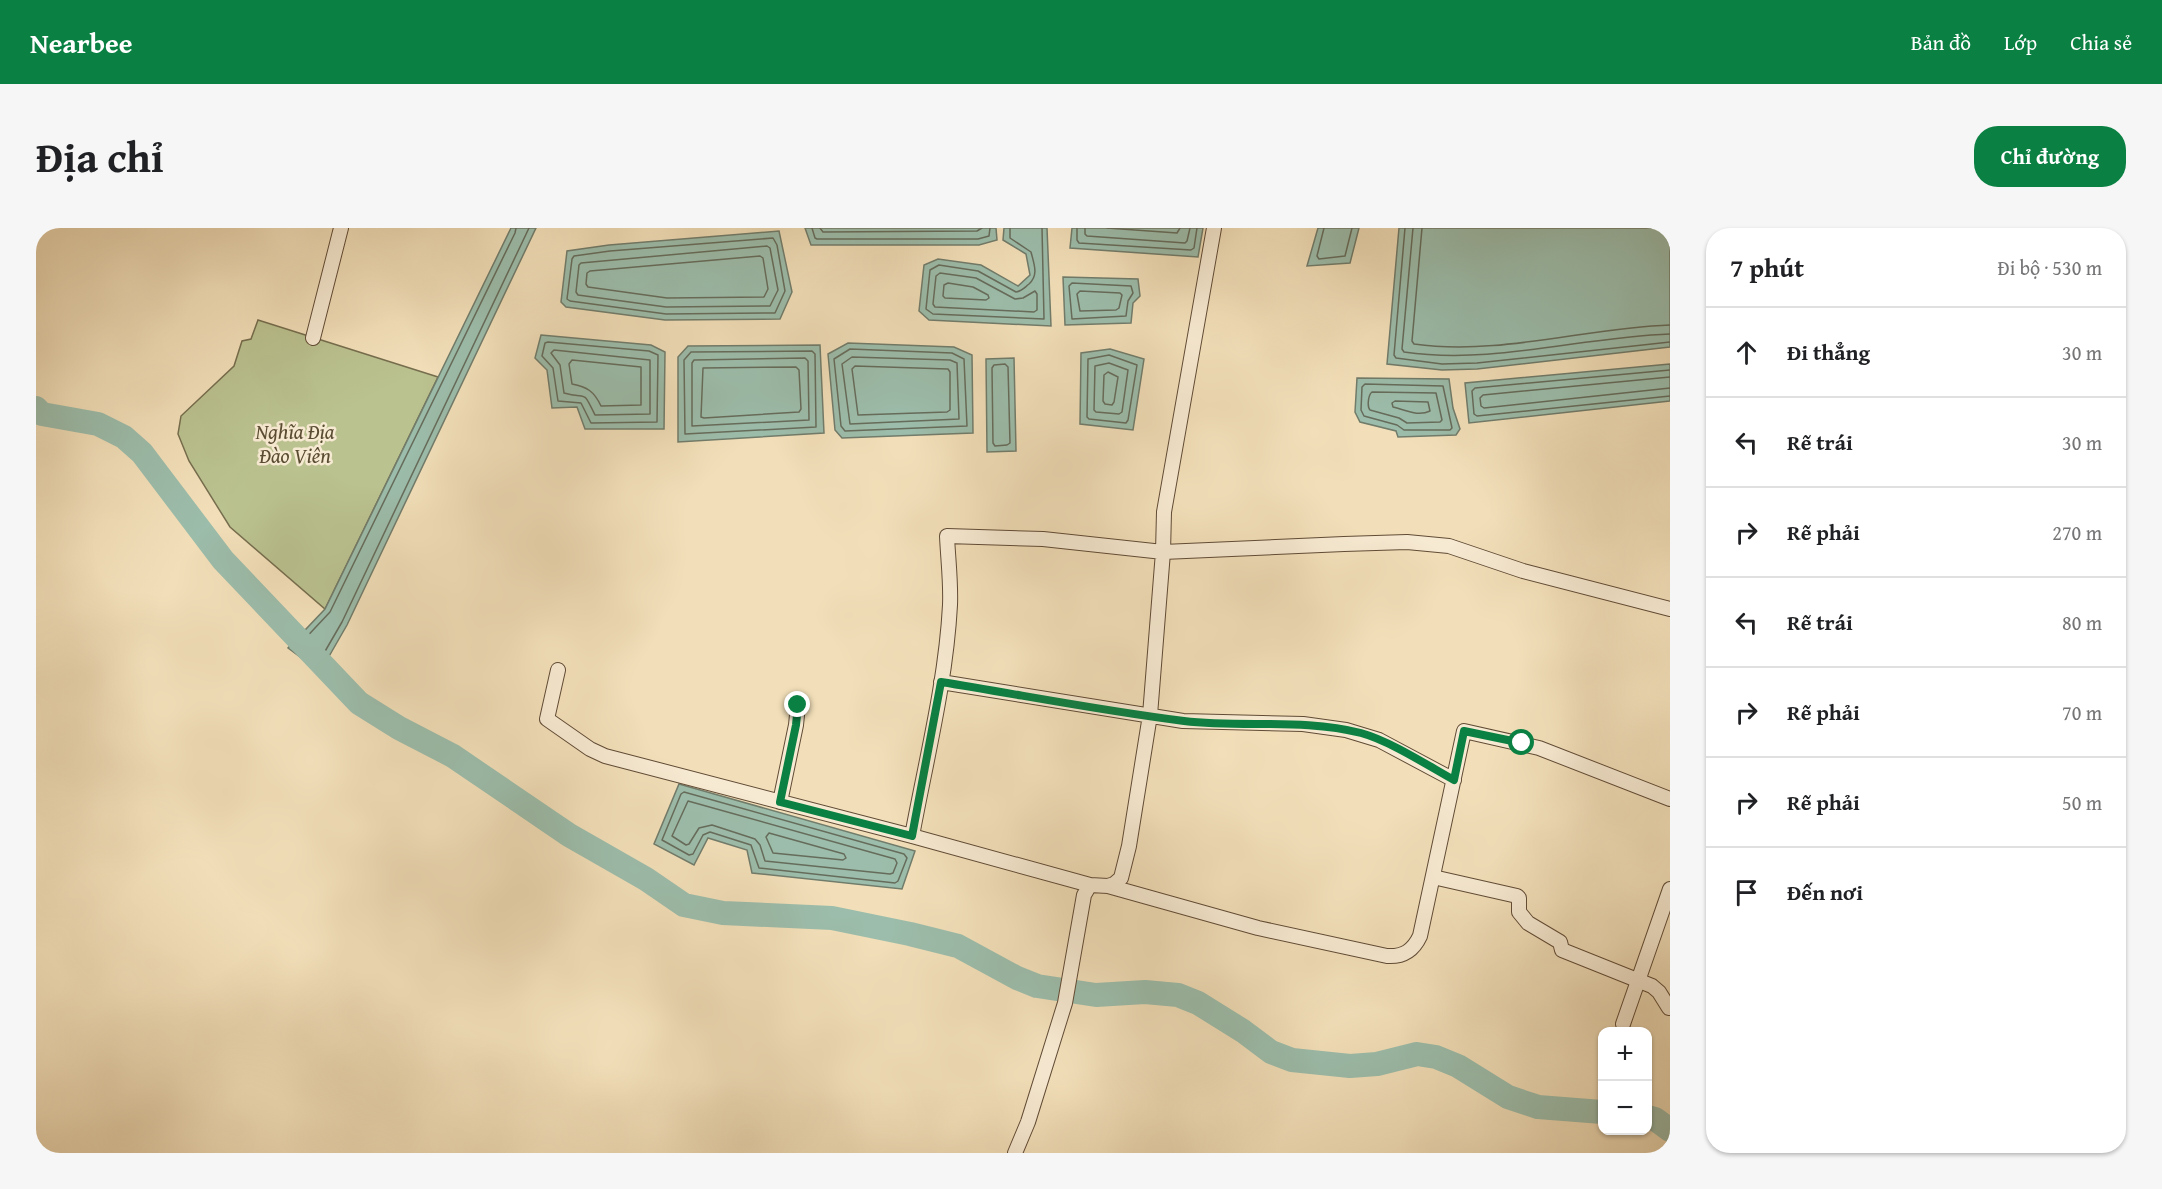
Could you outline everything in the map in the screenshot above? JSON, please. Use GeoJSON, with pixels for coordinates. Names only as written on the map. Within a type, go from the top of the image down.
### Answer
{"type":"FeatureCollection","features":[{"type":"Feature","properties":{"kind":"street"},"geometry":{"type":"LineString","coordinates":[[313,338],[341,228]]}},
{"type":"Feature","properties":{"kind":"street"},"geometry":{"type":"LineString","coordinates":[[1108,886],[1121,878],[1126,861],[1150,715],[1164,512],[1214,228]]}},
{"type":"Feature","properties":{"kind":"street"},"geometry":{"type":"LineString","coordinates":[[912,836],[941,682],[950,602],[947,536],[1043,539],[1163,552],[1407,542],[1449,546],[1545,578],[1670,609]]}},
{"type":"Feature","properties":{"kind":"street"},"geometry":{"type":"LineString","coordinates":[[558,670],[547,719],[590,749],[605,756],[1090,885],[1108,886],[1258,928],[1387,956],[1398,957],[1408,952],[1416,946],[1420,936],[1464,731],[1539,748],[1670,799]]}},
{"type":"Feature","properties":{"kind":"street"},"geometry":{"type":"LineString","coordinates":[[941,682],[1199,722],[1303,724],[1362,734],[1379,740],[1454,780]]}},
{"type":"Feature","properties":{"kind":"street"},"geometry":{"type":"LineString","coordinates":[[780,802],[798,705]]}},
{"type":"Feature","properties":{"kind":"street"},"geometry":{"type":"LineString","coordinates":[[1433,877],[1517,896],[1520,898],[1519,912],[1528,923],[1560,942],[1562,950],[1652,986],[1659,992],[1669,1008]]}},
{"type":"Feature","properties":{"kind":"street"},"geometry":{"type":"LineString","coordinates":[[1015,1153],[1028,1122],[1065,1003],[1084,895],[1090,885]]}},
{"type":"Feature","properties":{"kind":"street"},"geometry":{"type":"LineString","coordinates":[[1623,1024],[1670,889]]}},
{"type":"Feature","properties":{"kind":"green space","name":"Nghĩa Địa Đào Viên"},"geometry":{"type":"Polygon","coordinates":[[[258,320],[438,377],[325,609],[230,527],[189,461],[178,434],[181,416],[234,366],[242,341],[251,339],[258,320]]]}},
{"type":"Feature","properties":{"kind":"water"},"geometry":{"type":"Polygon","coordinates":[[[511,228],[536,228],[347,625],[320,672],[288,648],[325,609],[511,228]]]}},
{"type":"Feature","properties":{"kind":"water"},"geometry":{"type":"Polygon","coordinates":[[[805,228],[996,228],[997,240],[979,245],[811,245],[805,228]]]}},
{"type":"Feature","properties":{"kind":"water"},"geometry":{"type":"Polygon","coordinates":[[[1004,228],[1047,228],[1051,326],[929,320],[919,311],[924,265],[938,259],[981,265],[1018,286],[1030,275],[1026,254],[1003,240],[1004,228]]]}},
{"type":"Feature","properties":{"kind":"water"},"geometry":{"type":"Polygon","coordinates":[[[1072,228],[1203,228],[1198,257],[1070,248],[1072,228]]]}},
{"type":"Feature","properties":{"kind":"water"},"geometry":{"type":"Polygon","coordinates":[[[1318,228],[1359,228],[1350,263],[1307,266],[1318,228]]]}},
{"type":"Feature","properties":{"kind":"water"},"geometry":{"type":"Polygon","coordinates":[[[1399,228],[1670,228],[1670,347],[1477,369],[1442,370],[1387,364],[1399,228]]]}},
{"type":"Feature","properties":{"kind":"water"},"geometry":{"type":"Polygon","coordinates":[[[779,231],[792,292],[780,319],[665,320],[566,307],[561,302],[567,251],[609,245],[779,231]]]}},
{"type":"Feature","properties":{"kind":"water"},"geometry":{"type":"Polygon","coordinates":[[[1063,277],[1138,279],[1140,296],[1133,303],[1131,323],[1065,325],[1063,277]]]}},
{"type":"Feature","properties":{"kind":"water"},"geometry":{"type":"Polygon","coordinates":[[[541,335],[651,345],[665,352],[664,429],[585,429],[577,407],[552,408],[547,370],[535,358],[541,335]]]}},
{"type":"Feature","properties":{"kind":"water"},"geometry":{"type":"Polygon","coordinates":[[[848,343],[954,347],[972,355],[973,433],[842,438],[835,430],[828,354],[848,343]]]}},
{"type":"Feature","properties":{"kind":"water"},"geometry":{"type":"Polygon","coordinates":[[[820,345],[824,433],[678,442],[678,357],[688,346],[820,345]]]}},
{"type":"Feature","properties":{"kind":"water"},"geometry":{"type":"Polygon","coordinates":[[[1110,349],[1144,359],[1133,430],[1080,424],[1081,353],[1110,349]]]}},
{"type":"Feature","properties":{"kind":"water"},"geometry":{"type":"Polygon","coordinates":[[[1014,358],[1016,451],[987,452],[986,359],[1014,358]]]}},
{"type":"Feature","properties":{"kind":"water"},"geometry":{"type":"Polygon","coordinates":[[[1670,364],[1670,401],[1469,423],[1465,383],[1670,364]]]}},
{"type":"Feature","properties":{"kind":"water"},"geometry":{"type":"Polygon","coordinates":[[[1357,378],[1449,379],[1453,408],[1460,429],[1456,435],[1398,437],[1396,431],[1360,422],[1355,412],[1357,378]]]}},
{"type":"Feature","properties":{"kind":"water"},"geometry":{"type":"Polygon","coordinates":[[[679,784],[915,851],[902,889],[752,873],[747,850],[708,838],[694,865],[654,844],[679,784]]]}},
{"type":"Feature","properties":{"kind":"waterway"},"geometry":{"type":"LineString","coordinates":[[36,408],[42,414],[98,424],[124,437],[142,453],[223,560],[359,703],[399,728],[453,756],[569,835],[646,879],[684,905],[723,913],[832,918],[910,934],[958,946],[1017,978],[1037,986],[1096,995],[1145,992],[1178,995],[1198,1003],[1243,1031],[1271,1052],[1292,1060],[1350,1066],[1377,1064],[1417,1054],[1436,1057],[1458,1066],[1508,1097],[1538,1107],[1598,1112]]}},
{"type":"Feature","properties":{"kind":"waterway"},"geometry":{"type":"LineString","coordinates":[[1652,1118],[1670,1130]]}},
{"type":"Feature","properties":{"kind":"route"},"geometry":{"type":"LineString","coordinates":[[798,705],[780,802],[912,836],[941,682],[1184,721],[1303,724],[1346,730],[1379,740],[1454,780],[1464,731],[1522,743]]}}]}
